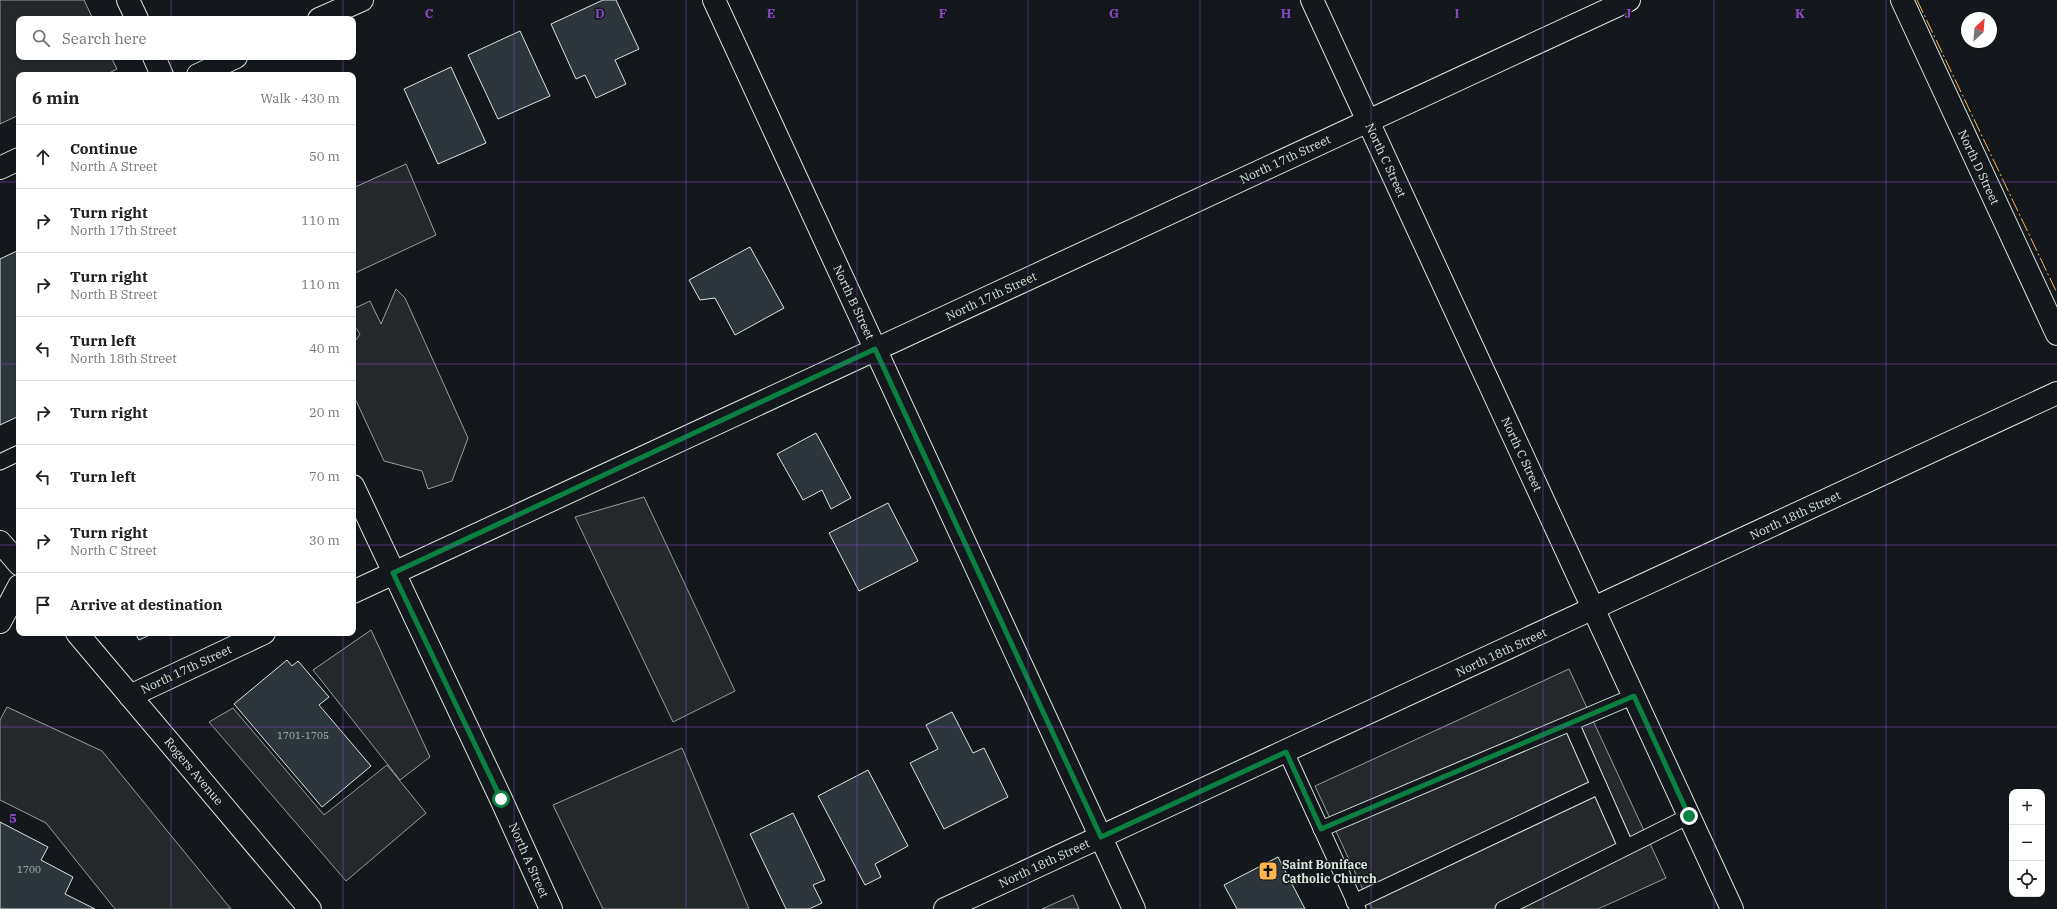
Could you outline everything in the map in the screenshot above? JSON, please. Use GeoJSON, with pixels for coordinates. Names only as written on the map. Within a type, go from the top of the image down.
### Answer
{"type":"FeatureCollection","features":[{"type":"Feature","properties":{"kind":"street"},"geometry":{"type":"LineString","coordinates":[[128,0],[135,16]]}},
{"type":"Feature","properties":{"kind":"street"},"geometry":{"type":"LineString","coordinates":[[326,16],[362,0]]}},
{"type":"Feature","properties":{"kind":"street","name":"North B Street"},"geometry":{"type":"LineString","coordinates":[[714,0],[1134,909]]}},
{"type":"Feature","properties":{"kind":"street","name":"North C Street"},"geometry":{"type":"LineString","coordinates":[[1312,0],[1732,909]]}},
{"type":"Feature","properties":{"kind":"street","name":"North 17th Street"},"geometry":{"type":"LineString","coordinates":[[356,591],[1629,0]]}},
{"type":"Feature","properties":{"kind":"street","name":"North D Street"},"geometry":{"type":"LineString","coordinates":[[1902,0],[2057,334]]}},
{"type":"Feature","properties":{"kind":"street"},"geometry":{"type":"LineString","coordinates":[[155,60],[161,72]]}},
{"type":"Feature","properties":{"kind":"street"},"geometry":{"type":"LineString","coordinates":[[204,72],[230,60]]}},
{"type":"Feature","properties":{"kind":"street"},"geometry":{"type":"LineString","coordinates":[[0,168],[16,160]]}},
{"type":"Feature","properties":{"kind":"street","name":"North 18th Street"},"geometry":{"type":"LineString","coordinates":[[945,909],[2057,393]]}},
{"type":"Feature","properties":{"kind":"street","name":"North A Street"},"geometry":{"type":"LineString","coordinates":[[356,493],[498,792],[551,909]]}},
{"type":"Feature","properties":{"kind":"street"},"geometry":{"type":"LineString","coordinates":[[0,622],[16,592]]}},
{"type":"Feature","properties":{"kind":"street","name":"Rogers Avenue"},"geometry":{"type":"LineString","coordinates":[[80,636],[310,909]]}},
{"type":"Feature","properties":{"kind":"street","name":"North 17th Street"},"geometry":{"type":"LineString","coordinates":[[130,696],[258,636]]}},
{"type":"Feature","properties":{"kind":"lane"},"geometry":{"type":"LineString","coordinates":[[0,462],[16,454]]}},
{"type":"Feature","properties":{"kind":"lane"},"geometry":{"type":"LineString","coordinates":[[1321,829],[1634,696]]}},
{"type":"Feature","properties":{"kind":"lane"},"geometry":{"type":"LineString","coordinates":[[1571,723],[1626,847]]}},
{"type":"Feature","properties":{"kind":"lane"},"geometry":{"type":"LineString","coordinates":[[1286,752],[1356,906],[1599,786]]}},
{"type":"Feature","properties":{"kind":"lane"},"geometry":{"type":"LineString","coordinates":[[1503,909],[1689,816]]}},
{"type":"Feature","properties":{"kind":"shaded area"},"geometry":{"type":"Polygon","coordinates":[[[0,0],[84,0],[92,16],[16,16],[16,60],[112,60],[117,69],[111,72],[16,72],[16,116],[0,124],[0,0]]]}},
{"type":"Feature","properties":{"kind":"shaded area"},"geometry":{"type":"Polygon","coordinates":[[[406,164],[436,235],[356,273],[356,187],[406,164]]]}},
{"type":"Feature","properties":{"kind":"shaded area"},"geometry":{"type":"Polygon","coordinates":[[[396,289],[405,298],[468,438],[452,481],[428,489],[422,471],[384,461],[356,400],[356,340],[360,334],[356,328],[356,308],[370,301],[381,324],[396,289]]]}},
{"type":"Feature","properties":{"kind":"shaded area"},"geometry":{"type":"Polygon","coordinates":[[[644,497],[735,691],[673,722],[575,517],[644,497]]]}},
{"type":"Feature","properties":{"kind":"shaded area"},"geometry":{"type":"Polygon","coordinates":[[[371,630],[430,757],[400,780],[313,670],[371,630]]]}},
{"type":"Feature","properties":{"kind":"shaded area"},"geometry":{"type":"Polygon","coordinates":[[[1569,669],[1666,878],[1598,909],[1372,909],[1315,786],[1569,669]]]}},
{"type":"Feature","properties":{"kind":"shaded area"},"geometry":{"type":"Polygon","coordinates":[[[7,707],[102,751],[231,909],[115,909],[46,823],[0,800],[0,720],[7,707]]]}},
{"type":"Feature","properties":{"kind":"shaded area"},"geometry":{"type":"Polygon","coordinates":[[[233,708],[324,815],[387,765],[426,813],[346,881],[209,722],[233,708]]]}},
{"type":"Feature","properties":{"kind":"shaded area"},"geometry":{"type":"Polygon","coordinates":[[[682,748],[749,909],[603,909],[553,805],[682,748]]]}},
{"type":"Feature","properties":{"kind":"shaded area"},"geometry":{"type":"Polygon","coordinates":[[[1073,895],[1079,909],[1042,909],[1073,895]]]}},
{"type":"Feature","properties":{"kind":"building"},"geometry":{"type":"Polygon","coordinates":[[[603,0],[616,0],[639,49],[615,60],[626,84],[596,98],[585,75],[576,79],[551,24],[603,0]]]}},
{"type":"Feature","properties":{"kind":"building"},"geometry":{"type":"Polygon","coordinates":[[[520,31],[550,96],[498,119],[468,55],[520,31]]]}},
{"type":"Feature","properties":{"kind":"building"},"geometry":{"type":"Polygon","coordinates":[[[451,67],[486,143],[438,164],[404,89],[451,67]]]}},
{"type":"Feature","properties":{"kind":"building"},"geometry":{"type":"Polygon","coordinates":[[[750,247],[784,308],[735,335],[715,298],[700,300],[689,280],[750,247]]]}},
{"type":"Feature","properties":{"kind":"building"},"geometry":{"type":"Polygon","coordinates":[[[16,251],[16,417],[0,425],[0,259],[16,251]]]}},
{"type":"Feature","properties":{"kind":"building"},"geometry":{"type":"Polygon","coordinates":[[[816,433],[851,498],[831,509],[822,490],[803,500],[777,454],[816,433]]]}},
{"type":"Feature","properties":{"kind":"building"},"geometry":{"type":"Polygon","coordinates":[[[888,503],[918,561],[859,591],[829,533],[888,503]]]}},
{"type":"Feature","properties":{"kind":"building"},"geometry":{"type":"Polygon","coordinates":[[[137,636],[148,636],[139,640],[137,636]]]}},
{"type":"Feature","properties":{"kind":"building"},"geometry":{"type":"Polygon","coordinates":[[[287,660],[292,666],[298,661],[329,697],[319,705],[371,766],[322,807],[234,704],[287,660]]]}},
{"type":"Feature","properties":{"kind":"building"},"geometry":{"type":"Polygon","coordinates":[[[952,712],[973,753],[984,748],[1008,797],[944,829],[910,763],[938,749],[926,725],[952,712]]]}},
{"type":"Feature","properties":{"kind":"building"},"geometry":{"type":"Polygon","coordinates":[[[868,770],[908,846],[875,864],[881,877],[865,885],[818,796],[868,770]]]}},
{"type":"Feature","properties":{"kind":"building"},"geometry":{"type":"Polygon","coordinates":[[[793,813],[825,880],[813,885],[822,903],[809,909],[786,909],[750,834],[793,813]]]}},
{"type":"Feature","properties":{"kind":"building"},"geometry":{"type":"Polygon","coordinates":[[[0,822],[48,847],[41,860],[73,877],[65,894],[95,909],[0,909],[0,822]]]}},
{"type":"Feature","properties":{"kind":"building","name":"Saint Boniface Catholic Church"},"geometry":{"type":"Polygon","coordinates":[[[1278,857],[1305,909],[1237,909],[1224,885],[1278,857]]]}},
{"type":"Feature","properties":{"kind":"power"},"geometry":{"type":"LineString","coordinates":[[1917,0],[2057,293]]}},
{"type":"Feature","properties":{"kind":"place","name":"Saint Boniface Catholic Church"},"geometry":{"type":"Point","coordinates":[1268,871]}},
{"type":"Feature","properties":{"kind":"route"},"geometry":{"type":"LineString","coordinates":[[501,799],[393,573],[875,349],[1101,837],[1286,752],[1321,829],[1634,696],[1689,816]]}}]}
